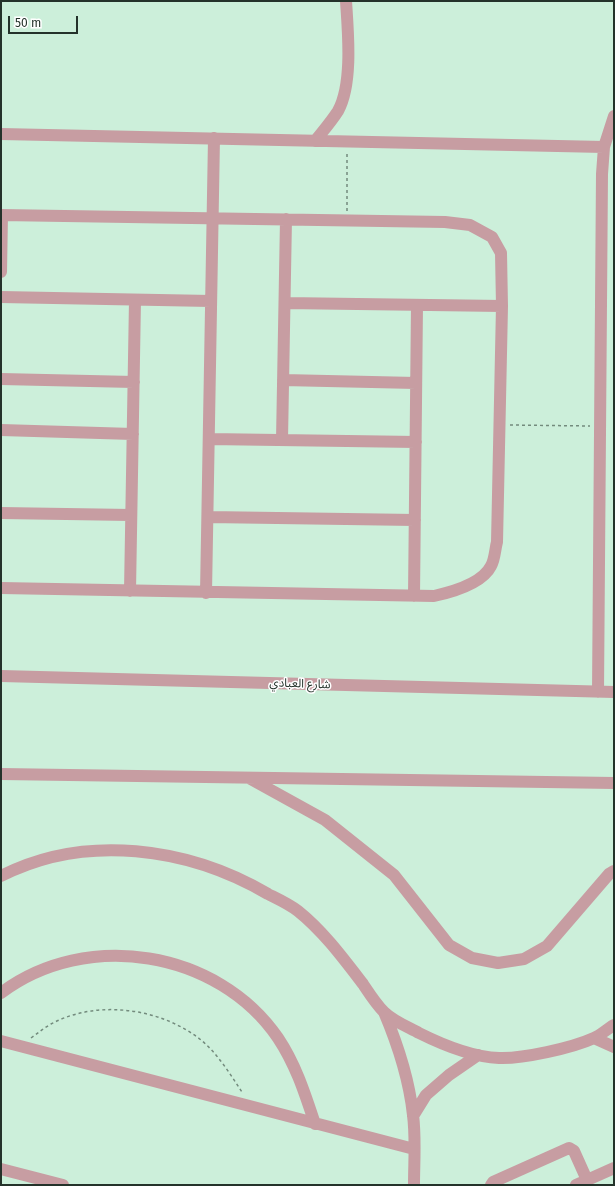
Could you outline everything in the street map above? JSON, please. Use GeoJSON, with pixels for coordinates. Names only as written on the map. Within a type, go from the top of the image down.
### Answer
{"type":"FeatureCollection","features":[{"type":"Feature","properties":{"kind":"street"},"geometry":{"type":"LineString","coordinates":[[315,141],[338,111],[343,98],[349,52],[346,1]]}},
{"type":"Feature","properties":{"kind":"street"},"geometry":{"type":"LineString","coordinates":[[598,692],[602,174],[604,147],[614,116]]}},
{"type":"Feature","properties":{"kind":"street"},"geometry":{"type":"LineString","coordinates":[[1,134],[604,147]]}},
{"type":"Feature","properties":{"kind":"street"},"geometry":{"type":"LineString","coordinates":[[206,593],[214,138]]}},
{"type":"Feature","properties":{"kind":"street"},"geometry":{"type":"LineString","coordinates":[[1,272],[2,215],[286,219],[470,224],[492,237],[501,253],[502,306],[497,542],[491,567],[475,581],[456,591],[434,596],[206,593],[1,588]]}},
{"type":"Feature","properties":{"kind":"street"},"geometry":{"type":"LineString","coordinates":[[282,440],[286,219]]}},
{"type":"Feature","properties":{"kind":"street"},"geometry":{"type":"LineString","coordinates":[[1,297],[211,301]]}},
{"type":"Feature","properties":{"kind":"street"},"geometry":{"type":"LineString","coordinates":[[130,591],[135,300]]}},
{"type":"Feature","properties":{"kind":"street"},"geometry":{"type":"LineString","coordinates":[[285,303],[502,306]]}},
{"type":"Feature","properties":{"kind":"street"},"geometry":{"type":"LineString","coordinates":[[414,596],[417,305]]}},
{"type":"Feature","properties":{"kind":"street"},"geometry":{"type":"LineString","coordinates":[[1,379],[134,382]]}},
{"type":"Feature","properties":{"kind":"street"},"geometry":{"type":"LineString","coordinates":[[283,380],[416,383]]}},
{"type":"Feature","properties":{"kind":"street"},"geometry":{"type":"LineString","coordinates":[[1,430],[133,434]]}},
{"type":"Feature","properties":{"kind":"street"},"geometry":{"type":"LineString","coordinates":[[209,439],[416,442]]}},
{"type":"Feature","properties":{"kind":"street"},"geometry":{"type":"LineString","coordinates":[[1,513],[131,515]]}},
{"type":"Feature","properties":{"kind":"street"},"geometry":{"type":"LineString","coordinates":[[208,517],[415,520]]}},
{"type":"Feature","properties":{"kind":"street","name":"شارع العبادي"},"geometry":{"type":"LineString","coordinates":[[1,676],[614,692]]}},
{"type":"Feature","properties":{"kind":"street"},"geometry":{"type":"LineString","coordinates":[[1,774],[614,783]]}},
{"type":"Feature","properties":{"kind":"street"},"geometry":{"type":"LineString","coordinates":[[247,777],[325,820],[394,875],[449,945],[472,958],[498,963],[524,959],[547,946],[609,874],[614,871]]}},
{"type":"Feature","properties":{"kind":"street"},"geometry":{"type":"LineString","coordinates":[[1,876],[47,858],[96,851],[141,850],[188,860],[224,872],[255,886],[298,911],[336,948],[384,1012],[398,1045],[408,1080],[413,1116],[414,1185]]}},
{"type":"Feature","properties":{"kind":"street"},"geometry":{"type":"LineString","coordinates":[[1,993],[14,984],[47,968],[82,958],[127,956],[156,959],[192,970],[224,987],[254,1010],[278,1038],[296,1070],[315,1124]]}},
{"type":"Feature","properties":{"kind":"street"},"geometry":{"type":"LineString","coordinates":[[384,1012],[409,1028],[439,1043],[478,1055],[499,1058],[547,1053],[594,1038],[614,1025]]}},
{"type":"Feature","properties":{"kind":"street"},"geometry":{"type":"LineString","coordinates":[[594,1038],[614,1047]]}},
{"type":"Feature","properties":{"kind":"street"},"geometry":{"type":"LineString","coordinates":[[1,1041],[414,1149]]}},
{"type":"Feature","properties":{"kind":"street"},"geometry":{"type":"LineString","coordinates":[[413,1116],[426,1095],[449,1075],[478,1055]]}},
{"type":"Feature","properties":{"kind":"street"},"geometry":{"type":"LineString","coordinates":[[492,1185],[493,1182],[569,1148],[574,1151],[587,1180]]}},
{"type":"Feature","properties":{"kind":"street"},"geometry":{"type":"LineString","coordinates":[[576,1185],[614,1168]]}},
{"type":"Feature","properties":{"kind":"street"},"geometry":{"type":"LineString","coordinates":[[1,1169],[63,1185]]}},
{"type":"Feature","properties":{"kind":"path"},"geometry":{"type":"LineString","coordinates":[[346,221],[347,141]]}},
{"type":"Feature","properties":{"kind":"path"},"geometry":{"type":"LineString","coordinates":[[500,425],[600,426]]}},
{"type":"Feature","properties":{"kind":"path"},"geometry":{"type":"LineString","coordinates":[[19,1046],[52,1024],[82,1013],[113,1010],[144,1013],[174,1023],[201,1040],[223,1062],[252,1107]]}}]}
